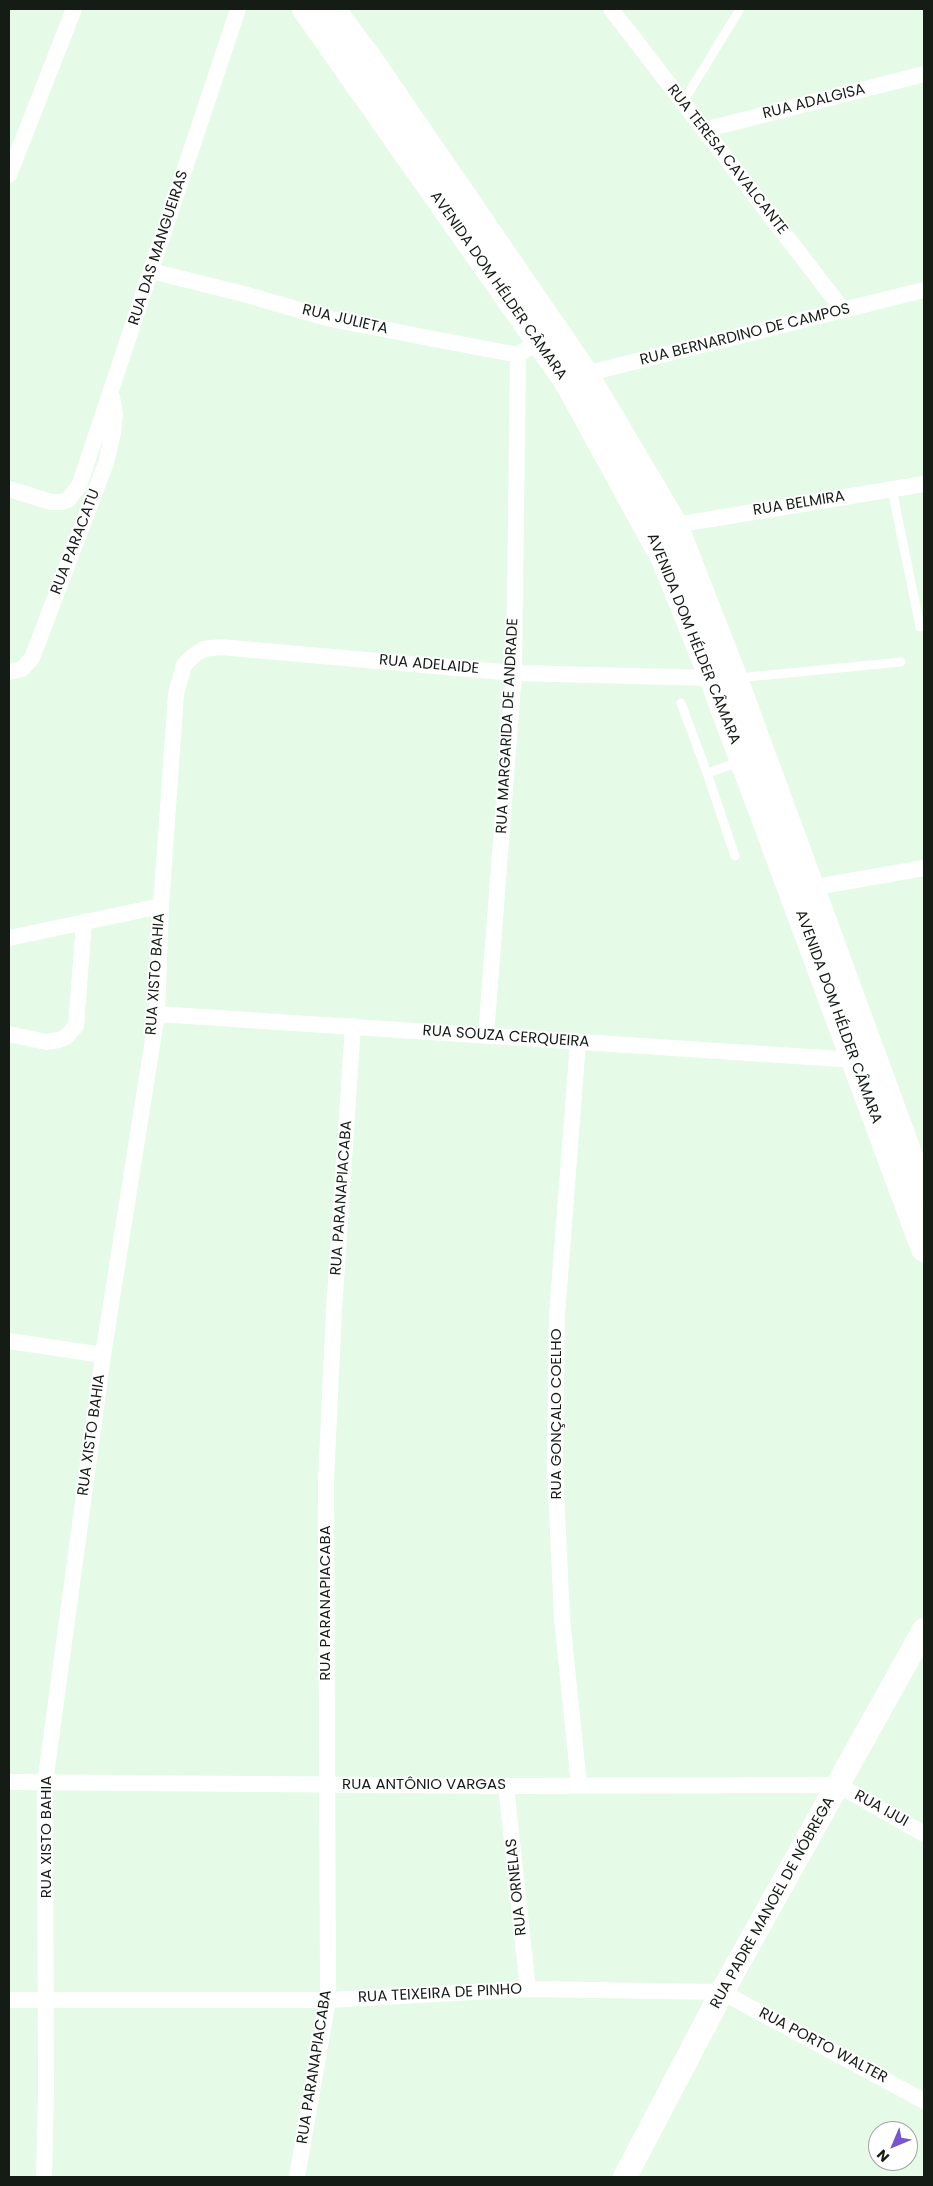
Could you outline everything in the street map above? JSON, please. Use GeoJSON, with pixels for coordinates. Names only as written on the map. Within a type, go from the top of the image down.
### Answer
{"type":"FeatureCollection","features":[{"type":"Feature","properties":{"kind":"main road","name":"AVENIDA DOM HÉLDER CÂMARA"},"geometry":{"type":"LineString","coordinates":[[305,9],[528,348],[576,377],[724,678],[810,888],[924,1194]]}},
{"type":"Feature","properties":{"kind":"main road","name":"AVENIDA DOM HÉLDER CÂMARA"},"geometry":{"type":"LineString","coordinates":[[332,9],[369,58],[576,377],[675,525],[724,678],[743,761],[924,1249]]}},
{"type":"Feature","properties":{"kind":"main road","name":"RUA PADRE MANOEL DE NÓBREGA"},"geometry":{"type":"LineString","coordinates":[[625,2177],[722,1992],[924,1630]]}},
{"type":"Feature","properties":{"kind":"street"},"geometry":{"type":"LineString","coordinates":[[9,175],[74,9]]}},
{"type":"Feature","properties":{"kind":"street","name":"RUA DAS MANGUEIRAS"},"geometry":{"type":"LineString","coordinates":[[79,486],[111,395],[238,9]]}},
{"type":"Feature","properties":{"kind":"street","name":"RUA TERESA CAVALCANTE"},"geometry":{"type":"LineString","coordinates":[[610,9],[843,310]]}},
{"type":"Feature","properties":{"kind":"street","name":"RUA ADALGISA"},"geometry":{"type":"LineString","coordinates":[[704,130],[924,74]]}},
{"type":"Feature","properties":{"kind":"street","name":"RUA JULIETA"},"geometry":{"type":"LineString","coordinates":[[151,271],[244,294],[330,319],[528,348]]}},
{"type":"Feature","properties":{"kind":"street","name":"RUA BERNARDINO DE CAMPOS"},"geometry":{"type":"LineString","coordinates":[[576,377],[924,290]]}},
{"type":"Feature","properties":{"kind":"street","name":"RUA MARGARIDA DE ANDRADE"},"geometry":{"type":"LineString","coordinates":[[486,1036],[514,672],[528,348]]}},
{"type":"Feature","properties":{"kind":"street","name":"RUA PARACATU"},"geometry":{"type":"LineString","coordinates":[[9,672],[22,670],[32,658],[106,463],[113,433],[115,413],[111,395]]}},
{"type":"Feature","properties":{"kind":"street","name":"RUA BELMIRA"},"geometry":{"type":"LineString","coordinates":[[675,525],[924,484]]}},
{"type":"Feature","properties":{"kind":"street","name":"RUA PARACATU"},"geometry":{"type":"LineString","coordinates":[[9,489],[51,502],[62,502],[68,500],[79,486]]}},
{"type":"Feature","properties":{"kind":"street","name":"RUA ADELAIDE"},"geometry":{"type":"LineString","coordinates":[[176,694],[184,665],[194,654],[204,649],[220,647],[514,672],[724,678]]}},
{"type":"Feature","properties":{"kind":"street","name":"RUA XISTO BAHIA"},"geometry":{"type":"LineString","coordinates":[[44,2177],[46,2001],[45,1783],[102,1355],[156,1014],[161,906],[176,694]]}},
{"type":"Feature","properties":{"kind":"street"},"geometry":{"type":"LineString","coordinates":[[810,888],[924,868]]}},
{"type":"Feature","properties":{"kind":"street"},"geometry":{"type":"LineString","coordinates":[[9,938],[161,906]]}},
{"type":"Feature","properties":{"kind":"street"},"geometry":{"type":"LineString","coordinates":[[9,1034],[46,1042],[66,1038],[76,1026],[84,922]]}},
{"type":"Feature","properties":{"kind":"street","name":"RUA SOUZA CERQUEIRA"},"geometry":{"type":"LineString","coordinates":[[156,1014],[855,1060]]}},
{"type":"Feature","properties":{"kind":"street","name":"RUA PARANAPIACABA"},"geometry":{"type":"LineString","coordinates":[[297,2177],[328,2000],[326,1481],[334,1311],[353,1026]]}},
{"type":"Feature","properties":{"kind":"street","name":"RUA GONÇALO COELHO"},"geometry":{"type":"LineString","coordinates":[[578,1042],[557,1315],[555,1466],[562,1619],[578,1785]]}},
{"type":"Feature","properties":{"kind":"street"},"geometry":{"type":"LineString","coordinates":[[9,1341],[102,1355]]}},
{"type":"Feature","properties":{"kind":"street","name":"RUA ANTÔNIO VARGAS"},"geometry":{"type":"LineString","coordinates":[[9,1782],[506,1786],[838,1785]]}},
{"type":"Feature","properties":{"kind":"street","name":"RUA IJUI"},"geometry":{"type":"LineString","coordinates":[[838,1785],[924,1834]]}},
{"type":"Feature","properties":{"kind":"street","name":"RUA ORNELAS"},"geometry":{"type":"LineString","coordinates":[[506,1786],[528,1989]]}},
{"type":"Feature","properties":{"kind":"street","name":"RUA TEIXEIRA DE PINHO"},"geometry":{"type":"LineString","coordinates":[[9,2000],[328,2000],[528,1989],[722,1992]]}},
{"type":"Feature","properties":{"kind":"street","name":"RUA PORTO WALTER"},"geometry":{"type":"LineString","coordinates":[[722,1992],[924,2101]]}},
{"type":"Feature","properties":{"kind":"lane"},"geometry":{"type":"LineString","coordinates":[[683,102],[740,9]]}},
{"type":"Feature","properties":{"kind":"lane"},"geometry":{"type":"LineString","coordinates":[[892,489],[920,627]]}},
{"type":"Feature","properties":{"kind":"lane"},"geometry":{"type":"LineString","coordinates":[[724,678],[901,662]]}},
{"type":"Feature","properties":{"kind":"lane"},"geometry":{"type":"LineString","coordinates":[[681,703],[735,856]]}},
{"type":"Feature","properties":{"kind":"lane"},"geometry":{"type":"LineString","coordinates":[[707,774],[743,761]]}}]}
